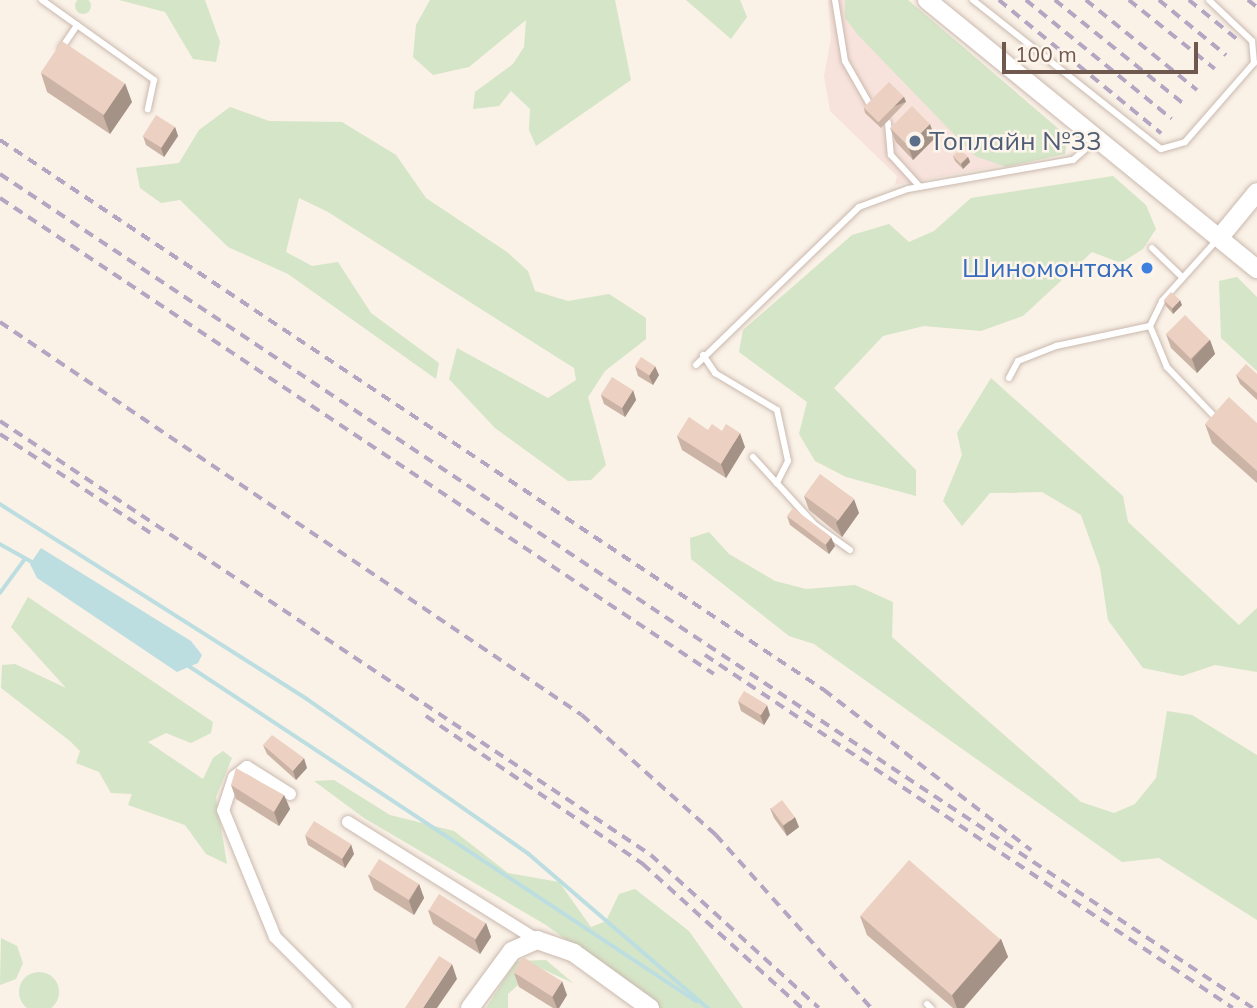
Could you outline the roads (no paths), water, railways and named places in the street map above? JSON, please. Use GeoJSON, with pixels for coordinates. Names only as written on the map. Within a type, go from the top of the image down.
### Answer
{"type":"FeatureCollection","features":[{"type":"Feature","properties":{"kind":"main road"},"geometry":{"type":"LineString","coordinates":[[927,0],[1099,137],[1257,269]]}},
{"type":"Feature","properties":{"kind":"main road"},"geometry":{"type":"LineString","coordinates":[[1220,237],[1257,192]]}},
{"type":"Feature","properties":{"kind":"main road"},"geometry":{"type":"LineString","coordinates":[[470,1008],[512,951],[537,940],[575,953],[650,1008]]}},
{"type":"Feature","properties":{"kind":"street"},"geometry":{"type":"LineString","coordinates":[[290,794],[247,767],[234,777],[223,810],[275,937],[346,1008]]}},
{"type":"Feature","properties":{"kind":"street"},"geometry":{"type":"LineString","coordinates":[[348,822],[537,940]]}},
{"type":"Feature","properties":{"kind":"lane"},"geometry":{"type":"LineString","coordinates":[[42,0],[154,80],[148,109]]}},
{"type":"Feature","properties":{"kind":"lane"},"geometry":{"type":"LineString","coordinates":[[835,0],[845,61],[870,105]]}},
{"type":"Feature","properties":{"kind":"lane"},"geometry":{"type":"LineString","coordinates":[[973,0],[1161,149],[1185,142],[1254,63],[1252,41],[1209,0]]}},
{"type":"Feature","properties":{"kind":"lane"},"geometry":{"type":"LineString","coordinates":[[61,49],[77,25]]}},
{"type":"Feature","properties":{"kind":"lane"},"geometry":{"type":"LineString","coordinates":[[888,123],[891,155],[920,187]]}},
{"type":"Feature","properties":{"kind":"lane"},"geometry":{"type":"LineString","coordinates":[[696,365],[838,222],[880,195],[1073,160],[1099,137]]}},
{"type":"Feature","properties":{"kind":"lane"},"geometry":{"type":"LineString","coordinates":[[1009,379],[1018,361],[1043,351],[1150,326],[1182,277],[1220,237]]}},
{"type":"Feature","properties":{"kind":"lane"},"geometry":{"type":"LineString","coordinates":[[1152,248],[1182,277]]}},
{"type":"Feature","properties":{"kind":"lane"},"geometry":{"type":"LineString","coordinates":[[1150,326],[1167,367],[1216,418]]}},
{"type":"Feature","properties":{"kind":"lane"},"geometry":{"type":"LineString","coordinates":[[704,355],[715,373],[776,410],[788,461],[777,482]]}},
{"type":"Feature","properties":{"kind":"lane"},"geometry":{"type":"LineString","coordinates":[[753,457],[815,525],[850,550]]}},
{"type":"Feature","properties":{"kind":"water"},"geometry":{"type":"Polygon","coordinates":[[[41,548],[191,641],[202,655],[198,663],[177,672],[37,578],[30,564],[41,548]]]}},
{"type":"Feature","properties":{"kind":"waterway"},"geometry":{"type":"LineString","coordinates":[[0,504],[307,699],[529,854],[708,1008]]}},
{"type":"Feature","properties":{"kind":"waterway"},"geometry":{"type":"LineString","coordinates":[[0,544],[33,562]]}},
{"type":"Feature","properties":{"kind":"waterway"},"geometry":{"type":"LineString","coordinates":[[0,593],[25,559]]}},
{"type":"Feature","properties":{"kind":"waterway"},"geometry":{"type":"LineString","coordinates":[[189,666],[696,1001]]}},
{"type":"Feature","properties":{"kind":"railway"},"geometry":{"type":"LineString","coordinates":[[999,0],[1161,133]]}},
{"type":"Feature","properties":{"kind":"railway"},"geometry":{"type":"LineString","coordinates":[[1026,0],[1172,119]]}},
{"type":"Feature","properties":{"kind":"railway"},"geometry":{"type":"LineString","coordinates":[[1055,0],[1185,105]]}},
{"type":"Feature","properties":{"kind":"railway"},"geometry":{"type":"LineString","coordinates":[[1086,0],[1197,90]]}},
{"type":"Feature","properties":{"kind":"railway"},"geometry":{"type":"LineString","coordinates":[[1129,0],[1215,69]]}},
{"type":"Feature","properties":{"kind":"railway"},"geometry":{"type":"LineString","coordinates":[[1159,0],[1226,55]]}},
{"type":"Feature","properties":{"kind":"railway"},"geometry":{"type":"LineString","coordinates":[[1189,0],[1238,40]]}},
{"type":"Feature","properties":{"kind":"railway"},"geometry":{"type":"LineString","coordinates":[[1248,0],[1257,7]]}},
{"type":"Feature","properties":{"kind":"railway"},"geometry":{"type":"LineString","coordinates":[[0,140],[824,690],[1031,850]]}},
{"type":"Feature","properties":{"kind":"railway"},"geometry":{"type":"LineString","coordinates":[[0,174],[1253,1008]]}},
{"type":"Feature","properties":{"kind":"railway"},"geometry":{"type":"LineString","coordinates":[[0,198],[714,674]]}},
{"type":"Feature","properties":{"kind":"railway"},"geometry":{"type":"LineString","coordinates":[[0,322],[582,715],[716,835],[871,1008]]}},
{"type":"Feature","properties":{"kind":"railway"},"geometry":{"type":"LineString","coordinates":[[0,421],[651,855],[819,1008]]}},
{"type":"Feature","properties":{"kind":"railway"},"geometry":{"type":"LineString","coordinates":[[0,434],[152,534]]}},
{"type":"Feature","properties":{"kind":"railway"},"geometry":{"type":"LineString","coordinates":[[705,655],[1233,1008]]}},
{"type":"Feature","properties":{"kind":"railway"},"geometry":{"type":"LineString","coordinates":[[426,716],[643,864],[802,1008]]}},
{"type":"Feature","properties":{"kind":"place","name":"Топлайн №33"},"geometry":{"type":"Point","coordinates":[915,141]}},
{"type":"Feature","properties":{"kind":"place","name":"Шиномонтаж"},"geometry":{"type":"Point","coordinates":[1147,268]}}]}
